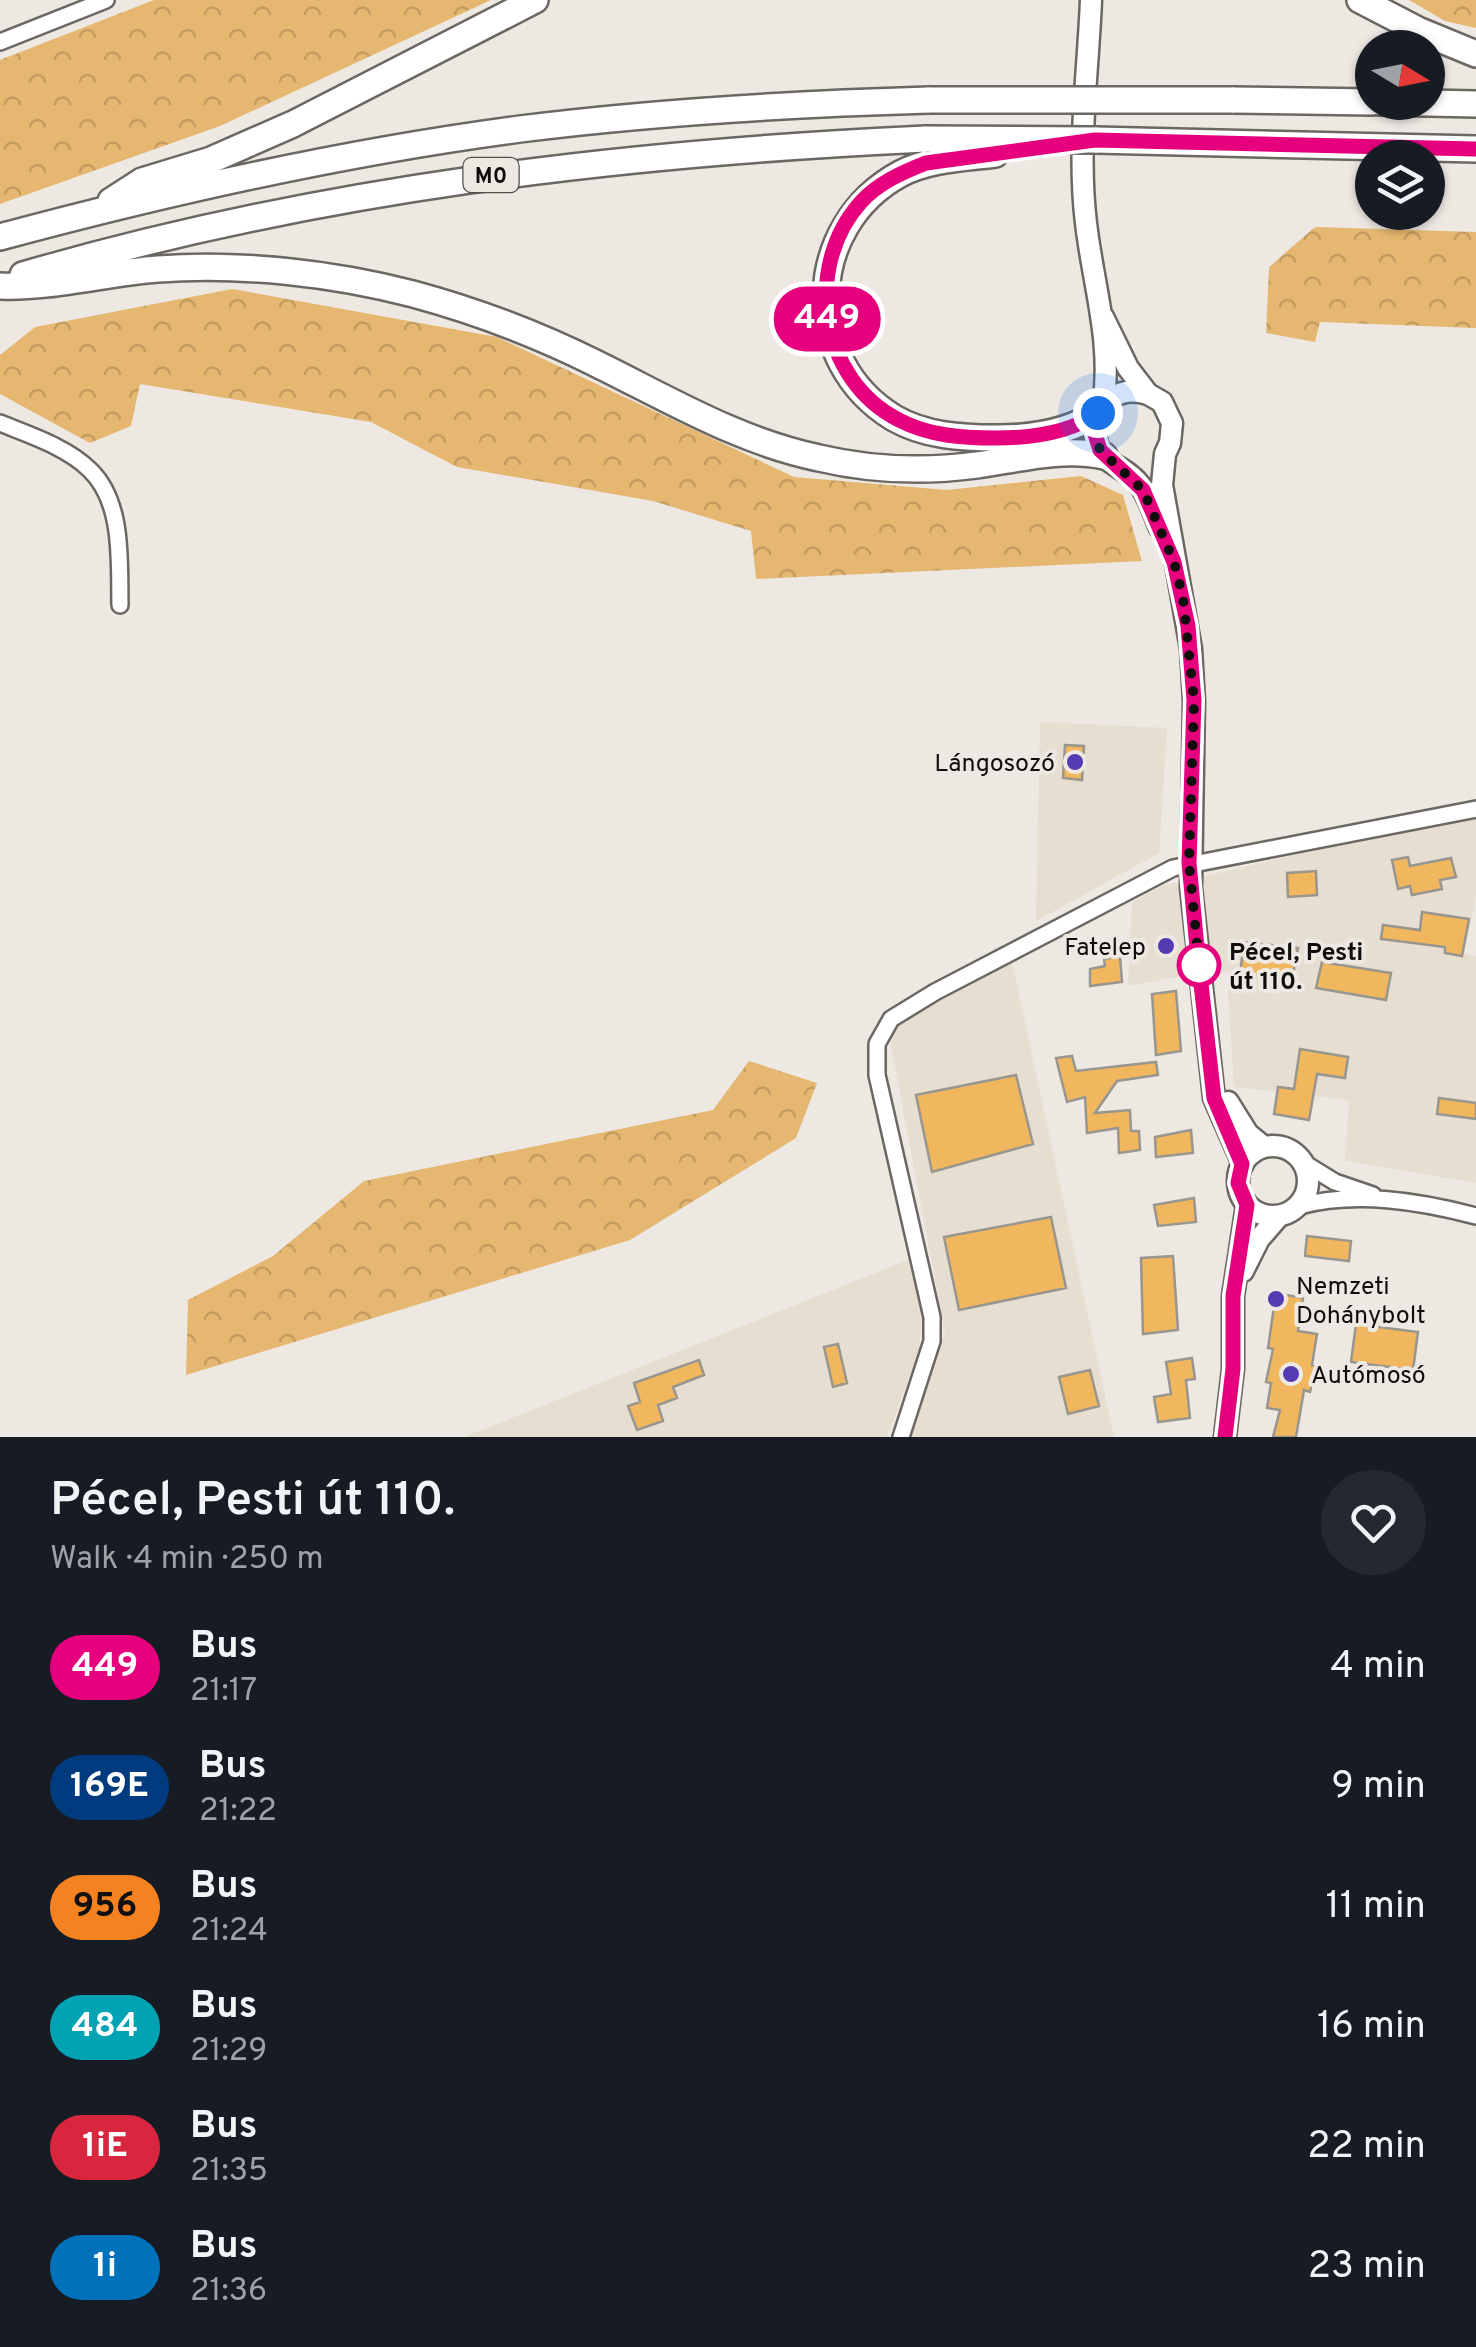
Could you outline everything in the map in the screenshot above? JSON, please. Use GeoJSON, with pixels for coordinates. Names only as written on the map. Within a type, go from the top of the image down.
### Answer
{"type":"FeatureCollection","features":[{"type":"Feature","properties":{"kind":"highway"},"geometry":{"type":"LineString","coordinates":[[96,211],[142,181],[211,160],[293,124],[534,0]]}},
{"type":"Feature","properties":{"kind":"highway"},"geometry":{"type":"LineString","coordinates":[[1360,0],[1476,54]]}},
{"type":"Feature","properties":{"kind":"highway","name":"M0"},"geometry":{"type":"LineString","coordinates":[[0,237],[266,172],[519,130],[696,111],[929,100],[1355,102]]}},
{"type":"Feature","properties":{"kind":"highway","name":"M0"},"geometry":{"type":"LineString","coordinates":[[1445,103],[1476,104]]}},
{"type":"Feature","properties":{"kind":"highway","name":"M0"},"geometry":{"type":"LineString","coordinates":[[0,284],[164,237],[270,213],[458,180],[692,153],[926,139],[1476,149]]}},
{"type":"Feature","properties":{"kind":"highway"},"geometry":{"type":"LineString","coordinates":[[1095,140],[926,163],[904,172],[862,201],[837,238],[830,258],[825,303],[834,344],[858,385],[879,407],[917,428],[957,437],[1008,438],[1074,427],[1101,409]]}},
{"type":"Feature","properties":{"kind":"highway"},"geometry":{"type":"LineString","coordinates":[[0,284],[30,287],[202,268],[327,278],[411,294],[495,320],[595,363],[718,426],[821,459],[917,469],[1059,453],[1113,462]]}},
{"type":"Feature","properties":{"kind":"main road"},"geometry":{"type":"LineString","coordinates":[[1091,3],[1084,68],[1084,194],[1095,283],[1104,318],[1128,368],[1148,394]]}},
{"type":"Feature","properties":{"kind":"main road"},"geometry":{"type":"LineString","coordinates":[[1104,318],[1106,383],[1095,434],[1113,462],[1143,490],[1174,562]]}},
{"type":"Feature","properties":{"kind":"main road"},"geometry":{"type":"LineString","coordinates":[[1101,409],[1120,393],[1148,394],[1162,402],[1172,424],[1170,444],[1164,454],[1145,467],[1113,462]]}},
{"type":"Feature","properties":{"kind":"main road"},"geometry":{"type":"LineString","coordinates":[[1164,454],[1164,504],[1188,626],[1194,700],[1189,863],[1214,1098],[1242,1164]]}},
{"type":"Feature","properties":{"kind":"main road"},"geometry":{"type":"LineString","coordinates":[[1210,1046],[1231,1108],[1248,1134],[1264,1146]]}},
{"type":"Feature","properties":{"kind":"main road"},"geometry":{"type":"LineString","coordinates":[[1225,1437],[1233,1369],[1233,1296],[1247,1205],[1238,1183],[1242,1164],[1264,1146],[1287,1148],[1304,1163],[1308,1185],[1299,1206],[1279,1216],[1248,1257],[1233,1296]]}},
{"type":"Feature","properties":{"kind":"main road"},"geometry":{"type":"LineString","coordinates":[[1247,1205],[1267,1216],[1279,1216]]}},
{"type":"Feature","properties":{"kind":"street"},"geometry":{"type":"LineString","coordinates":[[0,42],[106,0]]}},
{"type":"Feature","properties":{"kind":"street"},"geometry":{"type":"LineString","coordinates":[[0,422],[69,454],[91,470],[102,485],[118,530],[120,605]]}},
{"type":"Feature","properties":{"kind":"street"},"geometry":{"type":"LineString","coordinates":[[901,1437],[932,1341],[932,1317],[879,1087],[880,1036],[890,1019],[1173,868],[1476,809]]}},
{"type":"Feature","properties":{"kind":"street"},"geometry":{"type":"LineString","coordinates":[[1304,1163],[1334,1182],[1391,1200],[1476,1216]]}},
{"type":"Feature","properties":{"kind":"street"},"geometry":{"type":"LineString","coordinates":[[1299,1206],[1331,1199],[1391,1200]]}},
{"type":"Feature","properties":{"kind":"shaded area"},"geometry":{"type":"Polygon","coordinates":[[[1040,722],[1167,728],[1159,853],[1036,921],[1040,722]]]}},
{"type":"Feature","properties":{"kind":"shaded area"},"geometry":{"type":"Polygon","coordinates":[[[1476,815],[1476,897],[1464,953],[1476,957],[1476,1183],[1345,1161],[1349,1100],[1234,1087],[1227,973],[1181,976],[1128,986],[1132,902],[1163,886],[1476,815]]]}},
{"type":"Feature","properties":{"kind":"shaded area"},"geometry":{"type":"Polygon","coordinates":[[[1012,962],[1114,1437],[909,1437],[945,1333],[886,1018],[1012,962]]]}},
{"type":"Feature","properties":{"kind":"shaded area"},"geometry":{"type":"Polygon","coordinates":[[[908,1260],[922,1313],[919,1350],[887,1437],[464,1437],[908,1260]]]}},
{"type":"Feature","properties":{"kind":"green space"},"geometry":{"type":"Polygon","coordinates":[[[154,0],[491,0],[220,126],[0,204],[0,60],[154,0]]]}},
{"type":"Feature","properties":{"kind":"green space"},"geometry":{"type":"Polygon","coordinates":[[[1409,0],[1476,0],[1476,28],[1445,21],[1409,0]]]}},
{"type":"Feature","properties":{"kind":"green space"},"geometry":{"type":"Polygon","coordinates":[[[1315,227],[1476,232],[1476,328],[1320,322],[1315,342],[1266,333],[1269,267],[1315,227]]]}},
{"type":"Feature","properties":{"kind":"green space"},"geometry":{"type":"Polygon","coordinates":[[[232,289],[497,337],[794,477],[947,490],[1081,476],[1123,495],[1142,561],[756,579],[751,531],[653,501],[457,467],[371,422],[140,384],[131,426],[90,443],[0,394],[0,355],[35,327],[232,289]]]}},
{"type":"Feature","properties":{"kind":"green space"},"geometry":{"type":"Polygon","coordinates":[[[749,1061],[817,1083],[796,1138],[630,1240],[186,1375],[188,1300],[273,1256],[364,1181],[713,1110],[749,1061]]]}},
{"type":"Feature","properties":{"kind":"building"},"geometry":{"type":"Polygon","coordinates":[[[1065,745],[1084,746],[1082,780],[1063,778],[1065,745]]]}},
{"type":"Feature","properties":{"kind":"building"},"geometry":{"type":"Polygon","coordinates":[[[1408,857],[1410,866],[1451,858],[1456,877],[1440,880],[1442,889],[1412,895],[1410,886],[1398,889],[1392,860],[1408,857]]]}},
{"type":"Feature","properties":{"kind":"building"},"geometry":{"type":"Polygon","coordinates":[[[1316,871],[1317,895],[1288,897],[1287,873],[1316,871]]]}},
{"type":"Feature","properties":{"kind":"building"},"geometry":{"type":"Polygon","coordinates":[[[1422,912],[1469,919],[1462,956],[1445,953],[1445,947],[1381,939],[1383,925],[1420,930],[1422,912]]]}},
{"type":"Feature","properties":{"kind":"building"},"geometry":{"type":"Polygon","coordinates":[[[1244,942],[1298,948],[1292,980],[1240,974],[1244,942]]]}},
{"type":"Feature","properties":{"kind":"building"},"geometry":{"type":"Polygon","coordinates":[[[1120,956],[1122,982],[1090,986],[1090,969],[1105,966],[1104,959],[1120,956]]]}},
{"type":"Feature","properties":{"kind":"building"},"geometry":{"type":"Polygon","coordinates":[[[1322,962],[1391,973],[1386,1000],[1316,988],[1322,962]]]}},
{"type":"Feature","properties":{"kind":"building"},"geometry":{"type":"Polygon","coordinates":[[[1176,991],[1181,1051],[1156,1055],[1152,994],[1176,991]]]}},
{"type":"Feature","properties":{"kind":"building"},"geometry":{"type":"Polygon","coordinates":[[[1300,1049],[1348,1057],[1345,1078],[1317,1074],[1309,1120],[1274,1114],[1278,1087],[1294,1089],[1300,1049]]]}},
{"type":"Feature","properties":{"kind":"building"},"geometry":{"type":"Polygon","coordinates":[[[1072,1056],[1076,1071],[1156,1062],[1158,1075],[1117,1081],[1095,1113],[1130,1110],[1131,1131],[1139,1131],[1140,1150],[1119,1153],[1118,1128],[1087,1133],[1085,1097],[1067,1102],[1056,1058],[1072,1056]]]}},
{"type":"Feature","properties":{"kind":"building"},"geometry":{"type":"Polygon","coordinates":[[[1016,1075],[1033,1144],[932,1172],[916,1095],[1016,1075]]]}},
{"type":"Feature","properties":{"kind":"building"},"geometry":{"type":"Polygon","coordinates":[[[1439,1098],[1476,1103],[1476,1119],[1437,1114],[1439,1098]]]}},
{"type":"Feature","properties":{"kind":"building"},"geometry":{"type":"Polygon","coordinates":[[[1191,1130],[1193,1153],[1156,1157],[1155,1137],[1191,1130]]]}},
{"type":"Feature","properties":{"kind":"building"},"geometry":{"type":"Polygon","coordinates":[[[1194,1198],[1196,1222],[1158,1226],[1154,1205],[1194,1198]]]}},
{"type":"Feature","properties":{"kind":"building"},"geometry":{"type":"Polygon","coordinates":[[[1051,1217],[1066,1288],[959,1310],[944,1237],[1051,1217]]]}},
{"type":"Feature","properties":{"kind":"building"},"geometry":{"type":"Polygon","coordinates":[[[1307,1236],[1351,1241],[1349,1261],[1305,1256],[1307,1236]]]}},
{"type":"Feature","properties":{"kind":"building"},"geometry":{"type":"Polygon","coordinates":[[[1173,1256],[1178,1330],[1143,1334],[1141,1258],[1173,1256]]]}},
{"type":"Feature","properties":{"kind":"building"},"geometry":{"type":"Polygon","coordinates":[[[1276,1293],[1303,1298],[1298,1331],[1317,1334],[1312,1365],[1316,1366],[1310,1392],[1304,1390],[1296,1437],[1273,1437],[1280,1410],[1267,1408],[1271,1383],[1266,1382],[1273,1349],[1268,1348],[1276,1293]]]}},
{"type":"Feature","properties":{"kind":"building"},"geometry":{"type":"Polygon","coordinates":[[[1356,1324],[1418,1332],[1413,1370],[1351,1362],[1356,1324]]]}},
{"type":"Feature","properties":{"kind":"building"},"geometry":{"type":"Polygon","coordinates":[[[838,1344],[847,1383],[833,1387],[824,1347],[838,1344]]]}},
{"type":"Feature","properties":{"kind":"building"},"geometry":{"type":"Polygon","coordinates":[[[1192,1358],[1195,1379],[1186,1380],[1190,1418],[1158,1422],[1154,1397],[1171,1394],[1166,1362],[1192,1358]]]}},
{"type":"Feature","properties":{"kind":"building"},"geometry":{"type":"Polygon","coordinates":[[[699,1360],[704,1375],[673,1387],[677,1398],[658,1405],[663,1421],[637,1430],[628,1406],[640,1402],[634,1383],[699,1360]]]}},
{"type":"Feature","properties":{"kind":"building"},"geometry":{"type":"Polygon","coordinates":[[[1090,1370],[1099,1406],[1068,1414],[1059,1377],[1090,1370]]]}},
{"type":"Feature","properties":{"kind":"bus line","name":"449"},"geometry":{"type":"LineString","coordinates":[[1225,1437],[1233,1369],[1233,1296],[1247,1205],[1238,1183],[1242,1164],[1214,1098],[1198,958],[1189,863],[1194,700],[1183,598],[1174,562],[1143,490],[1100,450],[1095,434],[1098,413],[1074,427],[1031,436],[972,439],[917,428],[879,407],[858,385],[834,344],[825,303],[830,258],[837,238],[862,201],[881,185],[926,163],[1095,140],[1476,149]]}},
{"type":"Feature","properties":{"kind":"place","name":"Lángosozó"},"geometry":{"type":"Point","coordinates":[1075,762]}},
{"type":"Feature","properties":{"kind":"place","name":"Fatelep"},"geometry":{"type":"Point","coordinates":[1166,946]}},
{"type":"Feature","properties":{"kind":"place","name":"Pécel, Pesti út 110."},"geometry":{"type":"Point","coordinates":[1199,965]}},
{"type":"Feature","properties":{"kind":"place","name":"Nemzeti Dohánybolt"},"geometry":{"type":"Point","coordinates":[1276,1299]}},
{"type":"Feature","properties":{"kind":"place","name":"Autómosó"},"geometry":{"type":"Point","coordinates":[1291,1374]}},
{"type":"Feature","properties":{"kind":"route"},"geometry":{"type":"LineString","coordinates":[[1098,413],[1095,434],[1100,450],[1143,490],[1174,562],[1183,598],[1194,700],[1189,863],[1199,965]]}}]}
